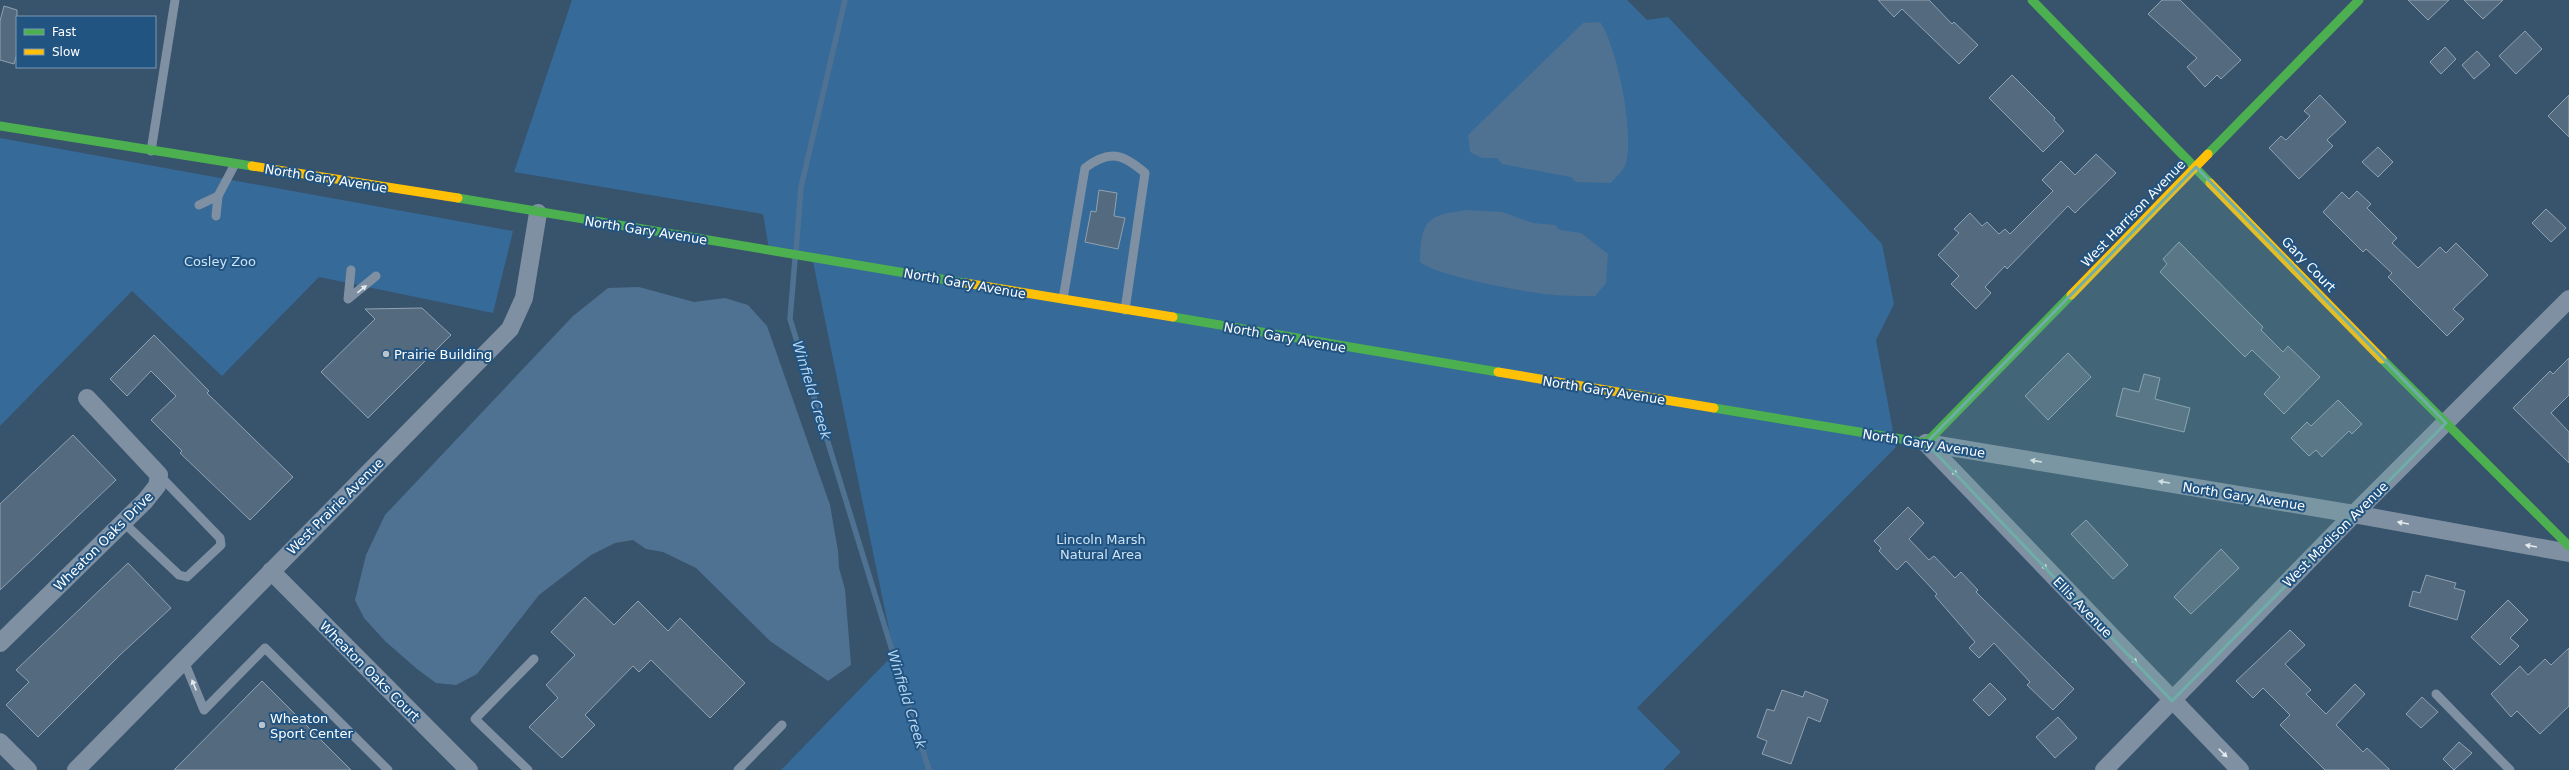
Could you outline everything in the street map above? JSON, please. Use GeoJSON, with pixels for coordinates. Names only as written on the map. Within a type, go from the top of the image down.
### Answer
{"type":"FeatureCollection","features":[{"type":"Feature","properties":{"kind":"street","name":"Gary Court"},"geometry":{"type":"LineString","coordinates":[[2032,0],[2446,423],[2569,546]]}},
{"type":"Feature","properties":{"kind":"street","name":"West Harrison Avenue"},"geometry":{"type":"LineString","coordinates":[[1926,443],[2359,0]]}},
{"type":"Feature","properties":{"kind":"street","name":"North Gary Avenue"},"geometry":{"type":"LineString","coordinates":[[0,126],[769,249],[1063,300],[2354,514],[2569,553]]}},
{"type":"Feature","properties":{"kind":"street","name":"West Prairie Avenue"},"geometry":{"type":"LineString","coordinates":[[76,770],[510,329],[524,298],[538,213]]}},
{"type":"Feature","properties":{"kind":"street","name":"West Madison Avenue"},"geometry":{"type":"LineString","coordinates":[[2104,770],[2354,514],[2569,299]]}},
{"type":"Feature","properties":{"kind":"street","name":"Wheaton Oaks Drive"},"geometry":{"type":"LineString","coordinates":[[0,643],[124,522],[153,491],[159,475],[87,398]]}},
{"type":"Feature","properties":{"kind":"street","name":"Ellis Avenue"},"geometry":{"type":"LineString","coordinates":[[1926,443],[2172,701],[2240,770]]}},
{"type":"Feature","properties":{"kind":"street","name":"Wheaton Oaks Court"},"geometry":{"type":"LineString","coordinates":[[271,571],[468,770]]}},
{"type":"Feature","properties":{"kind":"street"},"geometry":{"type":"LineString","coordinates":[[0,742],[28,770]]}},
{"type":"Feature","properties":{"kind":"lane"},"geometry":{"type":"LineString","coordinates":[[151,150],[175,0]]}},
{"type":"Feature","properties":{"kind":"lane"},"geometry":{"type":"LineString","coordinates":[[1063,300],[1085,168],[1102,157],[1121,156],[1145,173],[1126,310]]}},
{"type":"Feature","properties":{"kind":"lane"},"geometry":{"type":"LineString","coordinates":[[216,216],[218,196],[235,164]]}},
{"type":"Feature","properties":{"kind":"lane"},"geometry":{"type":"LineString","coordinates":[[199,204],[218,196]]}},
{"type":"Feature","properties":{"kind":"lane"},"geometry":{"type":"LineString","coordinates":[[351,270],[348,299],[376,276]]}},
{"type":"Feature","properties":{"kind":"lane"},"geometry":{"type":"LineString","coordinates":[[124,522],[179,575],[187,577],[221,545],[220,538],[159,475]]}},
{"type":"Feature","properties":{"kind":"lane"},"geometry":{"type":"LineString","coordinates":[[184,661],[204,710],[265,648],[388,770]]}},
{"type":"Feature","properties":{"kind":"lane"},"geometry":{"type":"LineString","coordinates":[[528,770],[474,719],[534,659]]}},
{"type":"Feature","properties":{"kind":"lane"},"geometry":{"type":"LineString","coordinates":[[2436,694],[2510,770]]}},
{"type":"Feature","properties":{"kind":"lane"},"geometry":{"type":"LineString","coordinates":[[738,770],[782,725]]}},
{"type":"Feature","properties":{"kind":"highlighted area"},"geometry":{"type":"Polygon","coordinates":[[[2196,167],[2446,423],[2172,701],[1926,443],[2196,167]]]}},
{"type":"Feature","properties":{"kind":"green space","name":"Lincoln Marsh Natural Area"},"geometry":{"type":"Polygon","coordinates":[[[572,0],[1627,0],[1647,20],[1668,17],[1882,244],[1894,304],[1876,340],[1896,447],[1637,708],[1681,752],[1663,770],[781,770],[894,654],[812,257],[769,249],[763,214],[514,172],[572,0]]]}},
{"type":"Feature","properties":{"kind":"green space","name":"Cosley Zoo"},"geometry":{"type":"Polygon","coordinates":[[[0,138],[513,231],[493,313],[319,277],[222,376],[132,291],[0,426],[0,138]]]}},
{"type":"Feature","properties":{"kind":"shaded area"},"geometry":{"type":"Polygon","coordinates":[[[1600,22],[1613,50],[1623,92],[1628,135],[1628,153],[1625,166],[1611,183],[1576,182],[1571,177],[1502,164],[1497,158],[1482,158],[1470,152],[1468,135],[1583,23],[1600,22]]]}},
{"type":"Feature","properties":{"kind":"shaded area"},"geometry":{"type":"Polygon","coordinates":[[[1467,210],[1502,212],[1533,223],[1555,225],[1560,230],[1581,233],[1608,254],[1606,283],[1595,296],[1564,296],[1546,294],[1519,290],[1460,277],[1428,267],[1420,262],[1422,237],[1428,222],[1442,214],[1467,210]]]}},
{"type":"Feature","properties":{"kind":"shaded area"},"geometry":{"type":"Polygon","coordinates":[[[639,287],[694,302],[725,298],[748,305],[767,326],[830,505],[838,551],[839,568],[845,589],[851,665],[828,681],[770,641],[696,568],[663,552],[646,549],[633,540],[615,543],[591,555],[539,595],[477,674],[456,685],[436,683],[417,669],[385,641],[364,618],[355,600],[366,555],[385,515],[573,316],[608,288],[639,287]]]}},
{"type":"Feature","properties":{"kind":"building"},"geometry":{"type":"Polygon","coordinates":[[[1878,0],[1929,0],[1952,24],[1954,22],[1978,45],[1959,64],[1902,9],[1894,17],[1878,0]]]}},
{"type":"Feature","properties":{"kind":"building"},"geometry":{"type":"Polygon","coordinates":[[[2162,0],[2180,0],[2241,60],[2221,79],[2217,75],[2205,87],[2187,67],[2197,58],[2148,14],[2162,0]]]}},
{"type":"Feature","properties":{"kind":"building"},"geometry":{"type":"Polygon","coordinates":[[[2408,0],[2449,0],[2428,20],[2408,0]]]}},
{"type":"Feature","properties":{"kind":"building"},"geometry":{"type":"Polygon","coordinates":[[[2464,0],[2503,0],[2483,19],[2464,0]]]}},
{"type":"Feature","properties":{"kind":"building"},"geometry":{"type":"Polygon","coordinates":[[[4,6],[17,10],[16,57],[14,64],[0,60],[0,21],[4,6]]]}},
{"type":"Feature","properties":{"kind":"building"},"geometry":{"type":"Polygon","coordinates":[[[2525,31],[2542,49],[2516,74],[2499,56],[2525,31]]]}},
{"type":"Feature","properties":{"kind":"building"},"geometry":{"type":"Polygon","coordinates":[[[2445,47],[2456,59],[2441,74],[2430,62],[2445,47]]]}},
{"type":"Feature","properties":{"kind":"building"},"geometry":{"type":"Polygon","coordinates":[[[2477,51],[2490,65],[2474,79],[2462,65],[2477,51]]]}},
{"type":"Feature","properties":{"kind":"building"},"geometry":{"type":"Polygon","coordinates":[[[2012,75],[2055,118],[2054,120],[2064,131],[2043,152],[1989,98],[2012,75]]]}},
{"type":"Feature","properties":{"kind":"building"},"geometry":{"type":"Polygon","coordinates":[[[2320,95],[2346,122],[2327,140],[2333,146],[2299,179],[2269,148],[2281,136],[2286,140],[2310,116],[2304,111],[2320,95]]]}},
{"type":"Feature","properties":{"kind":"building"},"geometry":{"type":"Polygon","coordinates":[[[2569,95],[2569,137],[2548,116],[2569,95]]]}},
{"type":"Feature","properties":{"kind":"building"},"geometry":{"type":"Polygon","coordinates":[[[2378,147],[2393,162],[2378,177],[2362,162],[2378,147]]]}},
{"type":"Feature","properties":{"kind":"building"},"geometry":{"type":"Polygon","coordinates":[[[2096,154],[2116,173],[2075,213],[2068,206],[2007,269],[2005,266],[1985,287],[1991,293],[1976,309],[1951,284],[1959,276],[1938,255],[1959,233],[1954,229],[1970,213],[1982,226],[1987,222],[1999,234],[2005,229],[2010,234],[2053,191],[2042,180],[2061,161],[2075,175],[2096,154]]]}},
{"type":"Feature","properties":{"kind":"building"},"geometry":{"type":"Polygon","coordinates":[[[1099,190],[1117,193],[1114,216],[1125,218],[1118,249],[1085,242],[1091,211],[1096,212],[1099,190]]]}},
{"type":"Feature","properties":{"kind":"building"},"geometry":{"type":"Polygon","coordinates":[[[2357,191],[2371,204],[2367,208],[2397,238],[2392,243],[2418,268],[2440,247],[2446,253],[2456,243],[2488,275],[2453,309],[2464,319],[2447,336],[2388,277],[2392,273],[2366,249],[2363,252],[2323,212],[2342,192],[2349,199],[2357,191]]]}},
{"type":"Feature","properties":{"kind":"building"},"geometry":{"type":"Polygon","coordinates":[[[2546,209],[2566,228],[2551,242],[2532,223],[2546,209]]]}},
{"type":"Feature","properties":{"kind":"building"},"geometry":{"type":"Polygon","coordinates":[[[2179,242],[2263,327],[2261,330],[2283,352],[2288,346],[2320,377],[2284,414],[2264,394],[2280,377],[2252,350],[2245,357],[2160,272],[2167,264],[2163,259],[2179,242]]]}},
{"type":"Feature","properties":{"kind":"building","name":"Prairie Building"},"geometry":{"type":"Polygon","coordinates":[[[422,308],[451,335],[368,418],[321,372],[375,319],[365,309],[422,308]]]}},
{"type":"Feature","properties":{"kind":"building"},"geometry":{"type":"Polygon","coordinates":[[[154,335],[209,391],[207,393],[293,477],[250,520],[180,453],[182,451],[151,420],[176,396],[151,371],[127,396],[110,379],[154,335]]]}},
{"type":"Feature","properties":{"kind":"building"},"geometry":{"type":"Polygon","coordinates":[[[2068,353],[2091,377],[2048,420],[2025,396],[2068,353]]]}},
{"type":"Feature","properties":{"kind":"building"},"geometry":{"type":"Polygon","coordinates":[[[2569,358],[2569,395],[2551,413],[2569,432],[2569,463],[2513,408],[2550,371],[2553,374],[2569,358]]]}},
{"type":"Feature","properties":{"kind":"building"},"geometry":{"type":"Polygon","coordinates":[[[2144,374],[2160,378],[2155,399],[2190,408],[2184,432],[2116,416],[2123,388],[2139,392],[2144,374]]]}},
{"type":"Feature","properties":{"kind":"building"},"geometry":{"type":"Polygon","coordinates":[[[2338,400],[2362,424],[2352,434],[2349,431],[2322,457],[2316,450],[2309,456],[2291,438],[2307,422],[2311,426],[2338,400]]]}},
{"type":"Feature","properties":{"kind":"building"},"geometry":{"type":"Polygon","coordinates":[[[73,435],[116,480],[0,590],[0,504],[73,435]]]}},
{"type":"Feature","properties":{"kind":"building"},"geometry":{"type":"Polygon","coordinates":[[[1908,507],[1924,523],[1909,539],[1929,560],[1934,556],[1955,578],[1961,572],[1978,590],[1976,592],[2074,689],[2053,710],[2027,685],[2030,682],[1994,643],[1979,658],[1969,648],[1975,642],[1935,596],[1937,594],[1906,561],[1897,570],[1879,551],[1881,548],[1874,541],[1908,507]]]}},
{"type":"Feature","properties":{"kind":"building"},"geometry":{"type":"Polygon","coordinates":[[[2086,520],[2128,565],[2113,579],[2071,534],[2086,520]]]}},
{"type":"Feature","properties":{"kind":"building"},"geometry":{"type":"Polygon","coordinates":[[[2221,549],[2239,568],[2191,614],[2174,597],[2221,549]]]}},
{"type":"Feature","properties":{"kind":"building"},"geometry":{"type":"Polygon","coordinates":[[[128,563],[171,608],[120,655],[38,737],[6,705],[29,682],[16,670],[128,563]]]}},
{"type":"Feature","properties":{"kind":"building"},"geometry":{"type":"Polygon","coordinates":[[[2426,575],[2456,583],[2454,588],[2465,591],[2457,620],[2409,606],[2413,591],[2420,593],[2426,575]]]}},
{"type":"Feature","properties":{"kind":"building"},"geometry":{"type":"Polygon","coordinates":[[[585,597],[614,625],[638,601],[668,631],[680,618],[745,683],[710,718],[651,660],[639,672],[633,666],[585,715],[595,725],[562,758],[529,727],[558,698],[546,685],[575,655],[551,632],[585,597]]]}},
{"type":"Feature","properties":{"kind":"building"},"geometry":{"type":"Polygon","coordinates":[[[2508,600],[2528,620],[2510,638],[2519,646],[2500,665],[2471,637],[2508,600]]]}},
{"type":"Feature","properties":{"kind":"building"},"geometry":{"type":"Polygon","coordinates":[[[2290,630],[2305,645],[2285,664],[2311,690],[2306,694],[2326,714],[2355,684],[2365,694],[2336,725],[2363,752],[2367,748],[2390,770],[2325,770],[2280,725],[2290,715],[2263,688],[2253,698],[2236,681],[2290,630]]]}},
{"type":"Feature","properties":{"kind":"building"},"geometry":{"type":"Polygon","coordinates":[[[2569,648],[2569,706],[2540,734],[2517,711],[2511,717],[2491,694],[2520,666],[2528,675],[2545,659],[2551,665],[2569,648]]]}},
{"type":"Feature","properties":{"kind":"building","name":"Wheaton Sport Center"},"geometry":{"type":"Polygon","coordinates":[[[262,681],[351,770],[174,770],[262,681]]]}},
{"type":"Feature","properties":{"kind":"building"},"geometry":{"type":"Polygon","coordinates":[[[1990,683],[2006,699],[1989,716],[1973,700],[1990,683]]]}},
{"type":"Feature","properties":{"kind":"building"},"geometry":{"type":"Polygon","coordinates":[[[1782,690],[1803,697],[1805,691],[1828,700],[1820,722],[1808,717],[1791,764],[1762,754],[1767,741],[1757,737],[1767,709],[1774,711],[1782,690]]]}},
{"type":"Feature","properties":{"kind":"building"},"geometry":{"type":"Polygon","coordinates":[[[2422,697],[2438,712],[2421,728],[2406,714],[2422,697]]]}},
{"type":"Feature","properties":{"kind":"building"},"geometry":{"type":"Polygon","coordinates":[[[2058,717],[2077,738],[2055,758],[2036,737],[2058,717]]]}},
{"type":"Feature","properties":{"kind":"building"},"geometry":{"type":"Polygon","coordinates":[[[2459,742],[2472,753],[2454,770],[2443,759],[2459,742]]]}},
{"type":"Feature","properties":{"kind":"waterway","name":"Winfield Creek"},"geometry":{"type":"LineString","coordinates":[[796,251],[801,187],[845,0]]}},
{"type":"Feature","properties":{"kind":"waterway","name":"Winfield Creek"},"geometry":{"type":"LineString","coordinates":[[795,259],[790,319],[929,770]]}},
{"type":"Feature","properties":{"kind":"traffic: fast"},"geometry":{"type":"LineString","coordinates":[[2032,0],[2210,183]]}},
{"type":"Feature","properties":{"kind":"traffic: fast"},"geometry":{"type":"LineString","coordinates":[[2208,154],[2359,0]]}},
{"type":"Feature","properties":{"kind":"traffic: fast"},"geometry":{"type":"LineString","coordinates":[[0,126],[252,166]]}},
{"type":"Feature","properties":{"kind":"traffic: fast"},"geometry":{"type":"LineString","coordinates":[[458,198],[965,283]]}},
{"type":"Feature","properties":{"kind":"traffic: fast"},"geometry":{"type":"LineString","coordinates":[[1714,408],[1926,443],[2071,295]]}},
{"type":"Feature","properties":{"kind":"traffic: fast"},"geometry":{"type":"LineString","coordinates":[[1173,317],[1498,372]]}},
{"type":"Feature","properties":{"kind":"traffic: fast"},"geometry":{"type":"LineString","coordinates":[[2382,359],[2569,546]]}},
{"type":"Feature","properties":{"kind":"traffic: slow"},"geometry":{"type":"LineString","coordinates":[[2071,295],[2208,154]]}},
{"type":"Feature","properties":{"kind":"traffic: slow"},"geometry":{"type":"LineString","coordinates":[[252,166],[458,198]]}},
{"type":"Feature","properties":{"kind":"traffic: slow"},"geometry":{"type":"LineString","coordinates":[[2210,183],[2382,359]]}},
{"type":"Feature","properties":{"kind":"traffic: slow"},"geometry":{"type":"LineString","coordinates":[[965,283],[1173,317]]}},
{"type":"Feature","properties":{"kind":"traffic: slow"},"geometry":{"type":"LineString","coordinates":[[1498,372],[1714,408]]}},
{"type":"Feature","properties":{"kind":"place","name":"Prairie Building"},"geometry":{"type":"Point","coordinates":[386,354]}},
{"type":"Feature","properties":{"kind":"place","name":"Wheaton Sport Center"},"geometry":{"type":"Point","coordinates":[262,725]}}]}
